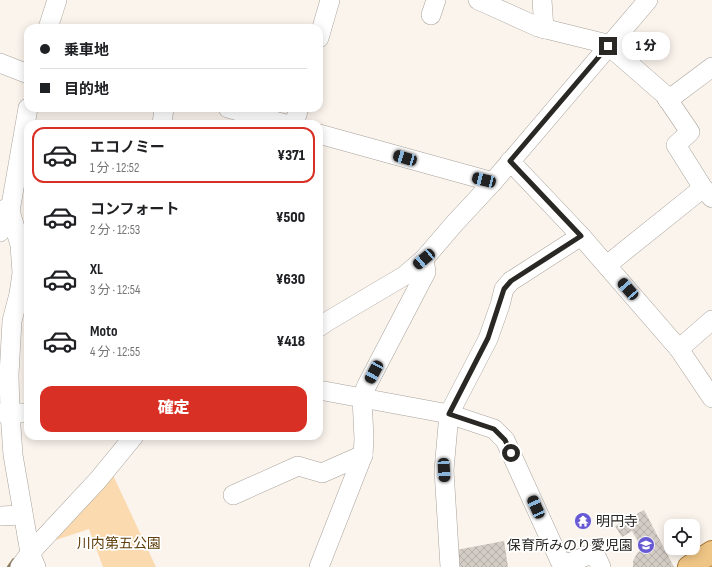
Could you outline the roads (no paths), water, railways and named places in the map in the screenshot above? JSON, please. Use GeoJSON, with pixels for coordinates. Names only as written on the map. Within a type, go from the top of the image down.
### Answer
{"type":"FeatureCollection","features":[{"type":"Feature","properties":{"kind":"main road"},"geometry":{"type":"LineString","coordinates":[[689,567],[712,552]]}},
{"type":"Feature","properties":{"kind":"street"},"geometry":{"type":"LineString","coordinates":[[49,24],[56,0]]}},
{"type":"Feature","properties":{"kind":"street"},"geometry":{"type":"LineString","coordinates":[[323,24],[330,0]]}},
{"type":"Feature","properties":{"kind":"street"},"geometry":{"type":"LineString","coordinates":[[478,0],[538,27],[603,43],[608,46],[664,94],[690,132],[676,145],[707,193],[607,265]]}},
{"type":"Feature","properties":{"kind":"street"},"geometry":{"type":"LineString","coordinates":[[542,0],[544,29]]}},
{"type":"Feature","properties":{"kind":"street"},"geometry":{"type":"LineString","coordinates":[[323,324],[404,276],[424,259],[493,182],[648,0]]}},
{"type":"Feature","properties":{"kind":"street"},"geometry":{"type":"LineString","coordinates":[[0,63],[24,72]]}},
{"type":"Feature","properties":{"kind":"street"},"geometry":{"type":"LineString","coordinates":[[668,100],[712,67]]}},
{"type":"Feature","properties":{"kind":"street"},"geometry":{"type":"LineString","coordinates":[[242,112],[271,120]]}},
{"type":"Feature","properties":{"kind":"street"},"geometry":{"type":"LineString","coordinates":[[0,232],[24,126]]}},
{"type":"Feature","properties":{"kind":"street"},"geometry":{"type":"LineString","coordinates":[[323,135],[493,182]]}},
{"type":"Feature","properties":{"kind":"street"},"geometry":{"type":"LineString","coordinates":[[510,161],[581,236],[679,348],[712,398]]}},
{"type":"Feature","properties":{"kind":"street"},"geometry":{"type":"LineString","coordinates":[[5,209],[24,217]]}},
{"type":"Feature","properties":{"kind":"street"},"geometry":{"type":"LineString","coordinates":[[5,209],[20,245],[22,273],[19,294],[12,322],[9,375],[13,413],[13,455],[29,562]]}},
{"type":"Feature","properties":{"kind":"street"},"geometry":{"type":"LineString","coordinates":[[450,567],[444,470],[449,414],[488,338],[504,289],[511,281],[581,236]]}},
{"type":"Feature","properties":{"kind":"street"},"geometry":{"type":"LineString","coordinates":[[319,567],[363,455],[364,439],[362,397],[426,272],[424,259]]}},
{"type":"Feature","properties":{"kind":"street"},"geometry":{"type":"LineString","coordinates":[[679,348],[712,320]]}},
{"type":"Feature","properties":{"kind":"street"},"geometry":{"type":"LineString","coordinates":[[323,391],[449,414],[494,429],[505,440],[560,561],[569,563],[589,555],[597,558],[602,567]]}},
{"type":"Feature","properties":{"kind":"street"},"geometry":{"type":"LineString","coordinates":[[29,562],[131,440]]}},
{"type":"Feature","properties":{"kind":"street"},"geometry":{"type":"LineString","coordinates":[[233,495],[298,466],[322,473],[363,455]]}},
{"type":"Feature","properties":{"kind":"street"},"geometry":{"type":"LineString","coordinates":[[0,516],[23,515]]}},
{"type":"Feature","properties":{"kind":"waterway"},"geometry":{"type":"LineString","coordinates":[[9,567],[14,560]]}},
{"type":"Feature","properties":{"kind":"place","name":"明円寺"},"geometry":{"type":"Point","coordinates":[583,521]}},
{"type":"Feature","properties":{"kind":"place","name":"保育所みのり愛児園"},"geometry":{"type":"Point","coordinates":[646,545]}},
{"type":"Feature","properties":{"kind":"park label","name":"川内第五公園"},"geometry":{"type":"Point","coordinates":[119,543]}}]}
